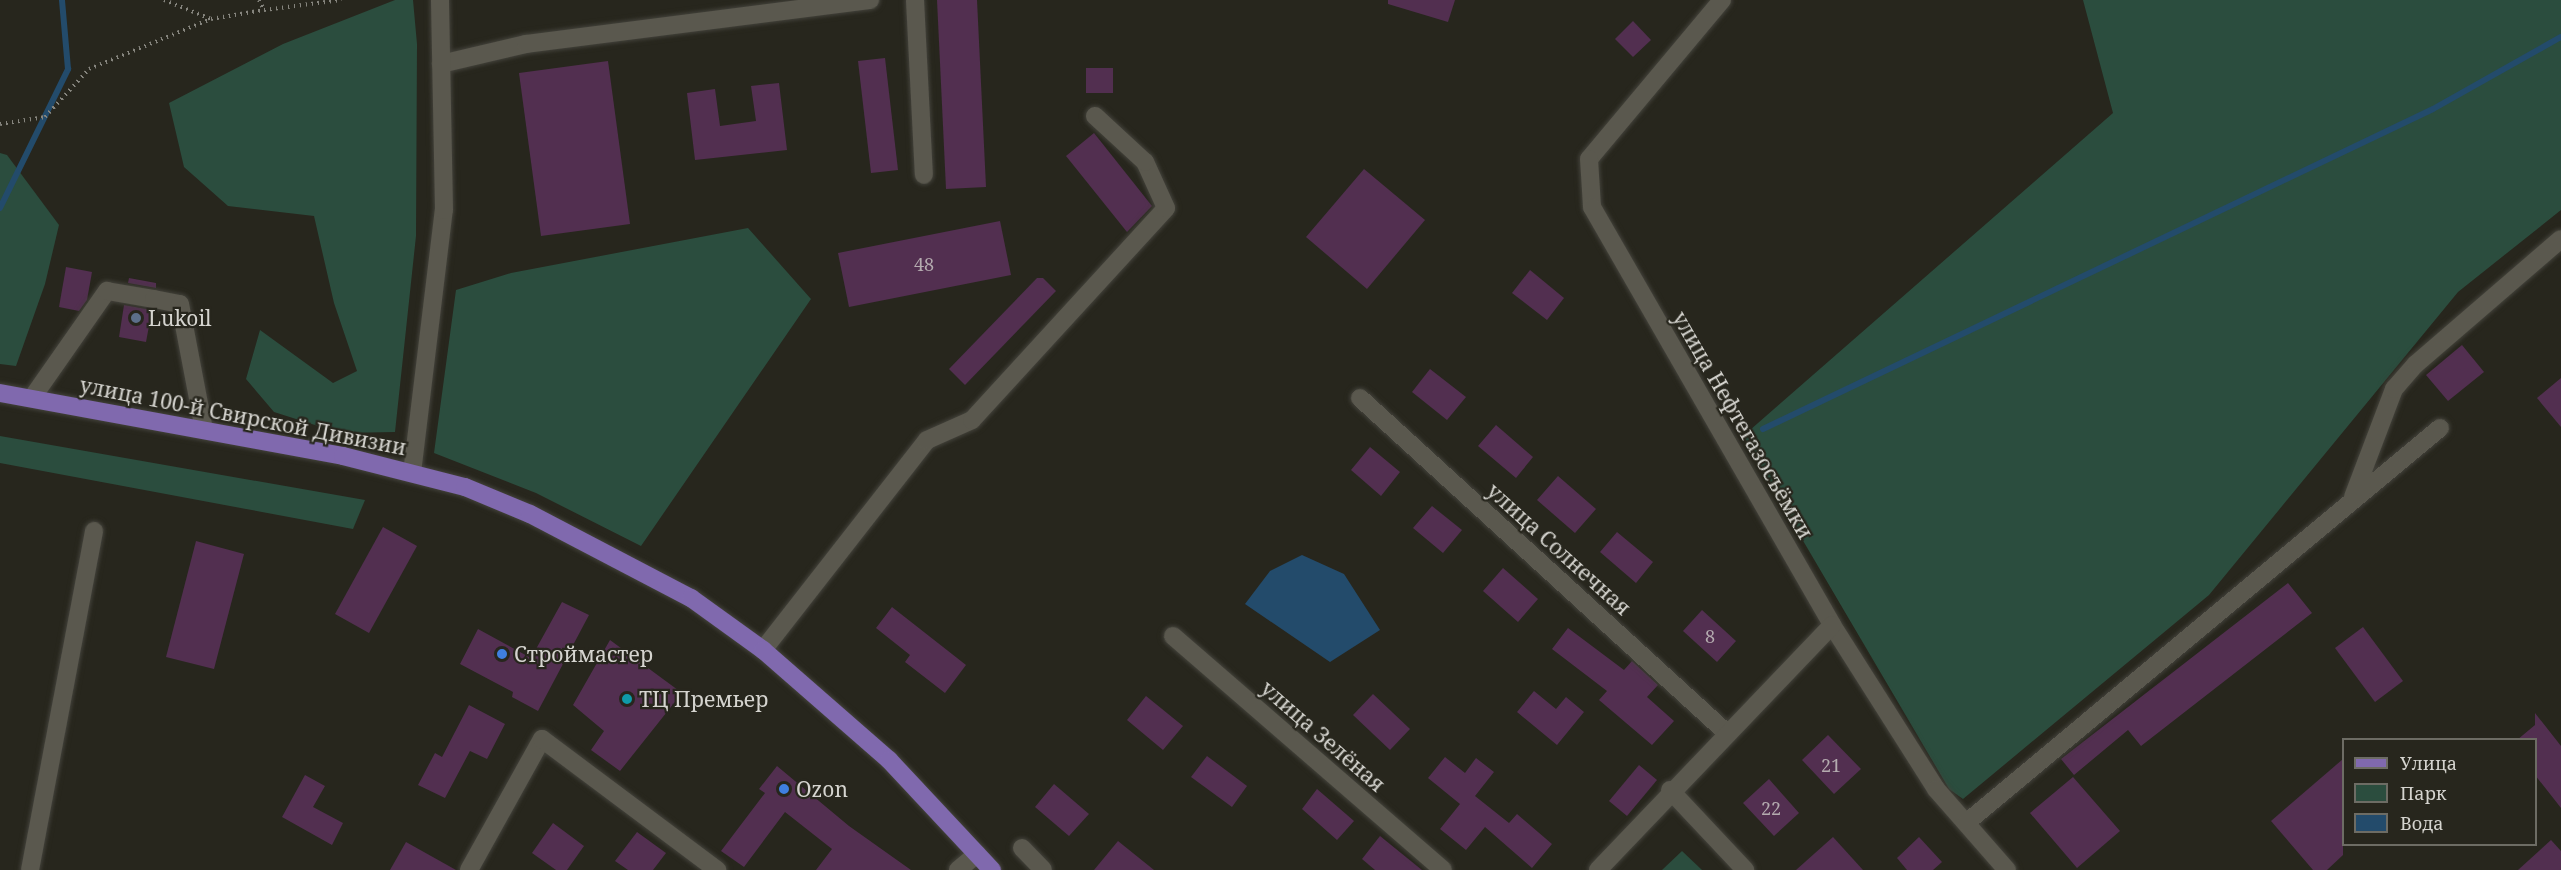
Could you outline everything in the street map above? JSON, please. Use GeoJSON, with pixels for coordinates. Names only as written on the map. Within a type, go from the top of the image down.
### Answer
{"type":"FeatureCollection","features":[{"type":"Feature","properties":{"kind":"main road","name":"улица 100-й Свирской Дивизии"},"geometry":{"type":"LineString","coordinates":[[0,393],[284,443],[465,487],[530,514],[601,549],[691,598],[763,650],[888,760],[992,870]]}},
{"type":"Feature","properties":{"kind":"street"},"geometry":{"type":"LineString","coordinates":[[412,473],[444,210],[440,0]]}},
{"type":"Feature","properties":{"kind":"street"},"geometry":{"type":"LineString","coordinates":[[441,64],[526,44],[870,0]]}},
{"type":"Feature","properties":{"kind":"street"},"geometry":{"type":"LineString","coordinates":[[915,0],[924,175]]}},
{"type":"Feature","properties":{"kind":"street","name":"улица Нефтегазосъёмки"},"geometry":{"type":"LineString","coordinates":[[1722,0],[1589,159],[1592,207],[1832,625],[1936,789],[2007,870]]}},
{"type":"Feature","properties":{"kind":"street"},"geometry":{"type":"LineString","coordinates":[[763,650],[927,440],[972,420],[1166,208],[1145,162],[1095,116]]}},
{"type":"Feature","properties":{"kind":"street"},"geometry":{"type":"LineString","coordinates":[[2352,498],[2394,389],[2416,364],[2561,239]]}},
{"type":"Feature","properties":{"kind":"street"},"geometry":{"type":"LineString","coordinates":[[32,398],[107,291],[180,304],[204,430]]}},
{"type":"Feature","properties":{"kind":"street","name":"улица Солнечная"},"geometry":{"type":"LineString","coordinates":[[1360,398],[1728,734]]}},
{"type":"Feature","properties":{"kind":"street"},"geometry":{"type":"LineString","coordinates":[[1966,823],[2352,498],[2439,428]]}},
{"type":"Feature","properties":{"kind":"street"},"geometry":{"type":"LineString","coordinates":[[30,870],[94,531]]}},
{"type":"Feature","properties":{"kind":"street"},"geometry":{"type":"LineString","coordinates":[[1598,870],[1670,790],[1728,734],[1832,625]]}},
{"type":"Feature","properties":{"kind":"street","name":"улица Зелёная"},"geometry":{"type":"LineString","coordinates":[[1173,636],[1443,870]]}},
{"type":"Feature","properties":{"kind":"street"},"geometry":{"type":"LineString","coordinates":[[469,870],[542,740],[717,870]]}},
{"type":"Feature","properties":{"kind":"street"},"geometry":{"type":"LineString","coordinates":[[1670,790],[1745,870]]}},
{"type":"Feature","properties":{"kind":"street"},"geometry":{"type":"LineString","coordinates":[[1022,848],[1043,870]]}},
{"type":"Feature","properties":{"kind":"street"},"geometry":{"type":"LineString","coordinates":[[958,870],[977,854]]}},
{"type":"Feature","properties":{"kind":"path"},"geometry":{"type":"LineString","coordinates":[[164,0],[211,19]]}},
{"type":"Feature","properties":{"kind":"path"},"geometry":{"type":"LineString","coordinates":[[259,0],[264,10]]}},
{"type":"Feature","properties":{"kind":"path"},"geometry":{"type":"LineString","coordinates":[[0,124],[45,117],[89,69],[211,19],[341,0]]}},
{"type":"Feature","properties":{"kind":"green space"},"geometry":{"type":"Polygon","coordinates":[[[395,0],[413,0],[417,44],[416,236],[395,432],[340,433],[274,412],[246,379],[260,330],[333,383],[357,371],[334,303],[314,216],[228,206],[184,167],[169,103],[283,44],[395,0]]]}},
{"type":"Feature","properties":{"kind":"green space"},"geometry":{"type":"Polygon","coordinates":[[[2083,0],[2561,0],[2561,210],[2458,292],[2209,595],[1963,799],[1949,789],[1742,437],[2113,113],[2083,0]]]}},
{"type":"Feature","properties":{"kind":"green space"},"geometry":{"type":"Polygon","coordinates":[[[0,153],[7,155],[59,225],[45,284],[16,366],[0,364],[0,153]]]}},
{"type":"Feature","properties":{"kind":"green space"},"geometry":{"type":"Polygon","coordinates":[[[748,228],[811,299],[641,546],[536,493],[434,453],[456,290],[511,273],[748,228]]]}},
{"type":"Feature","properties":{"kind":"green space"},"geometry":{"type":"Polygon","coordinates":[[[0,436],[365,500],[353,529],[0,463],[0,436]]]}},
{"type":"Feature","properties":{"kind":"green space"},"geometry":{"type":"Polygon","coordinates":[[[1682,851],[1702,870],[1662,870],[1682,851]]]}},
{"type":"Feature","properties":{"kind":"water"},"geometry":{"type":"Polygon","coordinates":[[[1302,555],[1344,574],[1380,630],[1330,662],[1245,604],[1270,571],[1302,555]]]}},
{"type":"Feature","properties":{"kind":"building"},"geometry":{"type":"Polygon","coordinates":[[[937,0],[977,0],[986,187],[946,189],[937,0]]]}},
{"type":"Feature","properties":{"kind":"building"},"geometry":{"type":"Polygon","coordinates":[[[1388,0],[1455,0],[1448,22],[1388,4],[1388,0]]]}},
{"type":"Feature","properties":{"kind":"building"},"geometry":{"type":"Polygon","coordinates":[[[1633,21],[1651,40],[1633,57],[1615,39],[1633,21]]]}},
{"type":"Feature","properties":{"kind":"building"},"geometry":{"type":"Polygon","coordinates":[[[885,58],[898,170],[871,173],[858,61],[885,58]]]}},
{"type":"Feature","properties":{"kind":"building"},"geometry":{"type":"Polygon","coordinates":[[[608,61],[630,224],[541,236],[519,73],[608,61]]]}},
{"type":"Feature","properties":{"kind":"building"},"geometry":{"type":"Polygon","coordinates":[[[1086,68],[1113,68],[1113,93],[1086,93],[1086,68]]]}},
{"type":"Feature","properties":{"kind":"building"},"geometry":{"type":"Polygon","coordinates":[[[779,83],[787,150],[695,160],[687,93],[715,89],[720,126],[756,121],[751,86],[779,83]]]}},
{"type":"Feature","properties":{"kind":"building"},"geometry":{"type":"Polygon","coordinates":[[[1094,133],[1152,206],[1127,232],[1066,156],[1094,133]]]}},
{"type":"Feature","properties":{"kind":"building"},"geometry":{"type":"Polygon","coordinates":[[[1364,169],[1425,220],[1367,289],[1306,237],[1364,169]]]}},
{"type":"Feature","properties":{"kind":"building"},"geometry":{"type":"Polygon","coordinates":[[[1000,221],[1011,275],[849,307],[838,253],[1000,221]]]}},
{"type":"Feature","properties":{"kind":"building"},"geometry":{"type":"Polygon","coordinates":[[[66,267],[92,272],[87,300],[79,311],[59,307],[66,267]]]}},
{"type":"Feature","properties":{"kind":"building"},"geometry":{"type":"Polygon","coordinates":[[[1530,270],[1564,298],[1547,320],[1512,293],[1530,270]]]}},
{"type":"Feature","properties":{"kind":"building"},"geometry":{"type":"Polygon","coordinates":[[[129,278],[156,283],[156,288],[128,283],[129,278]]]}},
{"type":"Feature","properties":{"kind":"building"},"geometry":{"type":"Polygon","coordinates":[[[1037,278],[1043,278],[1056,291],[965,385],[949,369],[1037,278]]]}},
{"type":"Feature","properties":{"kind":"building"},"geometry":{"type":"Polygon","coordinates":[[[124,305],[152,310],[146,342],[119,337],[124,305]]]}},
{"type":"Feature","properties":{"kind":"building"},"geometry":{"type":"Polygon","coordinates":[[[2462,345],[2484,372],[2448,401],[2426,375],[2462,345]]]}},
{"type":"Feature","properties":{"kind":"building"},"geometry":{"type":"Polygon","coordinates":[[[1430,369],[1466,397],[1447,420],[1412,392],[1430,369]]]}},
{"type":"Feature","properties":{"kind":"building"},"geometry":{"type":"Polygon","coordinates":[[[2561,378],[2561,427],[2537,398],[2561,378]]]}},
{"type":"Feature","properties":{"kind":"building"},"geometry":{"type":"Polygon","coordinates":[[[1496,425],[1533,457],[1516,478],[1478,446],[1496,425]]]}},
{"type":"Feature","properties":{"kind":"building"},"geometry":{"type":"Polygon","coordinates":[[[1370,447],[1400,472],[1381,496],[1351,470],[1370,447]]]}},
{"type":"Feature","properties":{"kind":"building"},"geometry":{"type":"Polygon","coordinates":[[[1558,476],[1596,509],[1575,533],[1537,500],[1558,476]]]}},
{"type":"Feature","properties":{"kind":"building"},"geometry":{"type":"Polygon","coordinates":[[[1432,506],[1462,530],[1443,553],[1413,528],[1432,506]]]}},
{"type":"Feature","properties":{"kind":"building"},"geometry":{"type":"Polygon","coordinates":[[[383,527],[417,546],[369,633],[335,614],[383,527]]]}},
{"type":"Feature","properties":{"kind":"building"},"geometry":{"type":"Polygon","coordinates":[[[1617,532],[1653,562],[1636,583],[1600,552],[1617,532]]]}},
{"type":"Feature","properties":{"kind":"building"},"geometry":{"type":"Polygon","coordinates":[[[196,541],[244,554],[214,669],[166,657],[196,541]]]}},
{"type":"Feature","properties":{"kind":"building"},"geometry":{"type":"Polygon","coordinates":[[[1503,568],[1538,599],[1518,622],[1483,591],[1503,568]]]}},
{"type":"Feature","properties":{"kind":"building"},"geometry":{"type":"Polygon","coordinates":[[[2288,583],[2312,613],[2141,746],[2128,730],[2074,775],[2061,759],[2288,583]]]}},
{"type":"Feature","properties":{"kind":"building"},"geometry":{"type":"Polygon","coordinates":[[[562,602],[589,615],[538,711],[512,697],[513,692],[460,664],[478,629],[531,658],[562,602]]]}},
{"type":"Feature","properties":{"kind":"building"},"geometry":{"type":"Polygon","coordinates":[[[892,607],[966,665],[945,693],[905,662],[910,655],[876,628],[892,607]]]}},
{"type":"Feature","properties":{"kind":"building"},"geometry":{"type":"Polygon","coordinates":[[[1702,610],[1736,641],[1717,662],[1683,631],[1702,610]]]}},
{"type":"Feature","properties":{"kind":"building"},"geometry":{"type":"Polygon","coordinates":[[[2363,627],[2403,681],[2375,702],[2335,648],[2363,627]]]}},
{"type":"Feature","properties":{"kind":"building"},"geometry":{"type":"Polygon","coordinates":[[[1568,628],[1624,670],[1632,661],[1658,685],[1647,697],[1674,721],[1652,745],[1599,700],[1607,691],[1552,649],[1568,628]]]}},
{"type":"Feature","properties":{"kind":"building","name":"ТЦ Премьер"},"geometry":{"type":"Polygon","coordinates":[[[610,640],[682,693],[620,771],[591,750],[604,731],[573,705],[610,640]]]}},
{"type":"Feature","properties":{"kind":"building"},"geometry":{"type":"Polygon","coordinates":[[[1534,691],[1556,709],[1566,697],[1584,712],[1557,745],[1517,712],[1534,691]]]}},
{"type":"Feature","properties":{"kind":"building"},"geometry":{"type":"Polygon","coordinates":[[[1373,694],[1410,729],[1390,750],[1353,715],[1373,694]]]}},
{"type":"Feature","properties":{"kind":"building"},"geometry":{"type":"Polygon","coordinates":[[[1146,696],[1183,726],[1163,750],[1127,720],[1146,696]]]}},
{"type":"Feature","properties":{"kind":"building"},"geometry":{"type":"Polygon","coordinates":[[[469,705],[505,724],[487,759],[470,751],[445,798],[418,785],[435,753],[442,757],[469,705]]]}},
{"type":"Feature","properties":{"kind":"building"},"geometry":{"type":"Polygon","coordinates":[[[2535,713],[2561,746],[2561,808],[2537,778],[2537,738],[2519,738],[2535,725],[2535,713]]]}},
{"type":"Feature","properties":{"kind":"building"},"geometry":{"type":"Polygon","coordinates":[[[1828,735],[1861,769],[1834,794],[1802,760],[1828,735]]]}},
{"type":"Feature","properties":{"kind":"building"},"geometry":{"type":"Polygon","coordinates":[[[1207,756],[1247,786],[1232,807],[1191,777],[1207,756]]]}},
{"type":"Feature","properties":{"kind":"building"},"geometry":{"type":"Polygon","coordinates":[[[1445,757],[1465,773],[1476,758],[1494,772],[1475,796],[1509,823],[1517,814],[1552,844],[1532,868],[1485,827],[1466,850],[1440,829],[1460,804],[1428,778],[1445,757]]]}},
{"type":"Feature","properties":{"kind":"building"},"geometry":{"type":"Polygon","coordinates":[[[2342,760],[2343,855],[2327,870],[2313,870],[2271,821],[2342,760]]]}},
{"type":"Feature","properties":{"kind":"building"},"geometry":{"type":"Polygon","coordinates":[[[1639,765],[1657,780],[1627,816],[1609,801],[1639,765]]]}},
{"type":"Feature","properties":{"kind":"building"},"geometry":{"type":"Polygon","coordinates":[[[777,766],[849,826],[911,870],[816,870],[832,849],[785,812],[744,867],[721,851],[765,793],[759,789],[777,766]]]}},
{"type":"Feature","properties":{"kind":"building"},"geometry":{"type":"Polygon","coordinates":[[[305,775],[325,786],[313,807],[343,823],[332,845],[282,817],[305,775]]]}},
{"type":"Feature","properties":{"kind":"building"},"geometry":{"type":"Polygon","coordinates":[[[2073,777],[2120,831],[2077,868],[2030,813],[2073,777]]]}},
{"type":"Feature","properties":{"kind":"building"},"geometry":{"type":"Polygon","coordinates":[[[1769,779],[1799,813],[1774,836],[1743,803],[1769,779]]]}},
{"type":"Feature","properties":{"kind":"building"},"geometry":{"type":"Polygon","coordinates":[[[1054,784],[1089,814],[1069,836],[1035,807],[1054,784]]]}},
{"type":"Feature","properties":{"kind":"building"},"geometry":{"type":"Polygon","coordinates":[[[1317,789],[1354,821],[1337,840],[1302,809],[1317,789]]]}},
{"type":"Feature","properties":{"kind":"building"},"geometry":{"type":"Polygon","coordinates":[[[553,823],[584,846],[567,870],[556,870],[532,853],[553,823]]]}},
{"type":"Feature","properties":{"kind":"building"},"geometry":{"type":"Polygon","coordinates":[[[637,832],[666,853],[653,870],[628,870],[615,861],[637,832]]]}},
{"type":"Feature","properties":{"kind":"building"},"geometry":{"type":"Polygon","coordinates":[[[1380,836],[1422,870],[1375,870],[1362,859],[1380,836]]]}},
{"type":"Feature","properties":{"kind":"building"},"geometry":{"type":"Polygon","coordinates":[[[1833,837],[1863,870],[1796,870],[1833,837]]]}},
{"type":"Feature","properties":{"kind":"building"},"geometry":{"type":"Polygon","coordinates":[[[1919,837],[1942,862],[1933,870],[1907,870],[1897,858],[1919,837]]]}},
{"type":"Feature","properties":{"kind":"building"},"geometry":{"type":"Polygon","coordinates":[[[2551,840],[2561,851],[2561,870],[2518,870],[2551,840]]]}},
{"type":"Feature","properties":{"kind":"building"},"geometry":{"type":"Polygon","coordinates":[[[1118,841],[1154,870],[1094,870],[1118,841]]]}},
{"type":"Feature","properties":{"kind":"building"},"geometry":{"type":"Polygon","coordinates":[[[406,842],[456,870],[390,870],[406,842]]]}},
{"type":"Feature","properties":{"kind":"waterway"},"geometry":{"type":"LineString","coordinates":[[0,208],[68,69],[62,0]]}},
{"type":"Feature","properties":{"kind":"waterway"},"geometry":{"type":"LineString","coordinates":[[1763,429],[2433,109],[2561,37]]}},
{"type":"Feature","properties":{"kind":"place","name":"Lukoil"},"geometry":{"type":"Point","coordinates":[136,318]}},
{"type":"Feature","properties":{"kind":"place","name":"Строймастер"},"geometry":{"type":"Point","coordinates":[502,654]}},
{"type":"Feature","properties":{"kind":"place","name":"ТЦ Премьер"},"geometry":{"type":"Point","coordinates":[627,699]}},
{"type":"Feature","properties":{"kind":"place","name":"Ozon"},"geometry":{"type":"Point","coordinates":[784,789]}}]}
